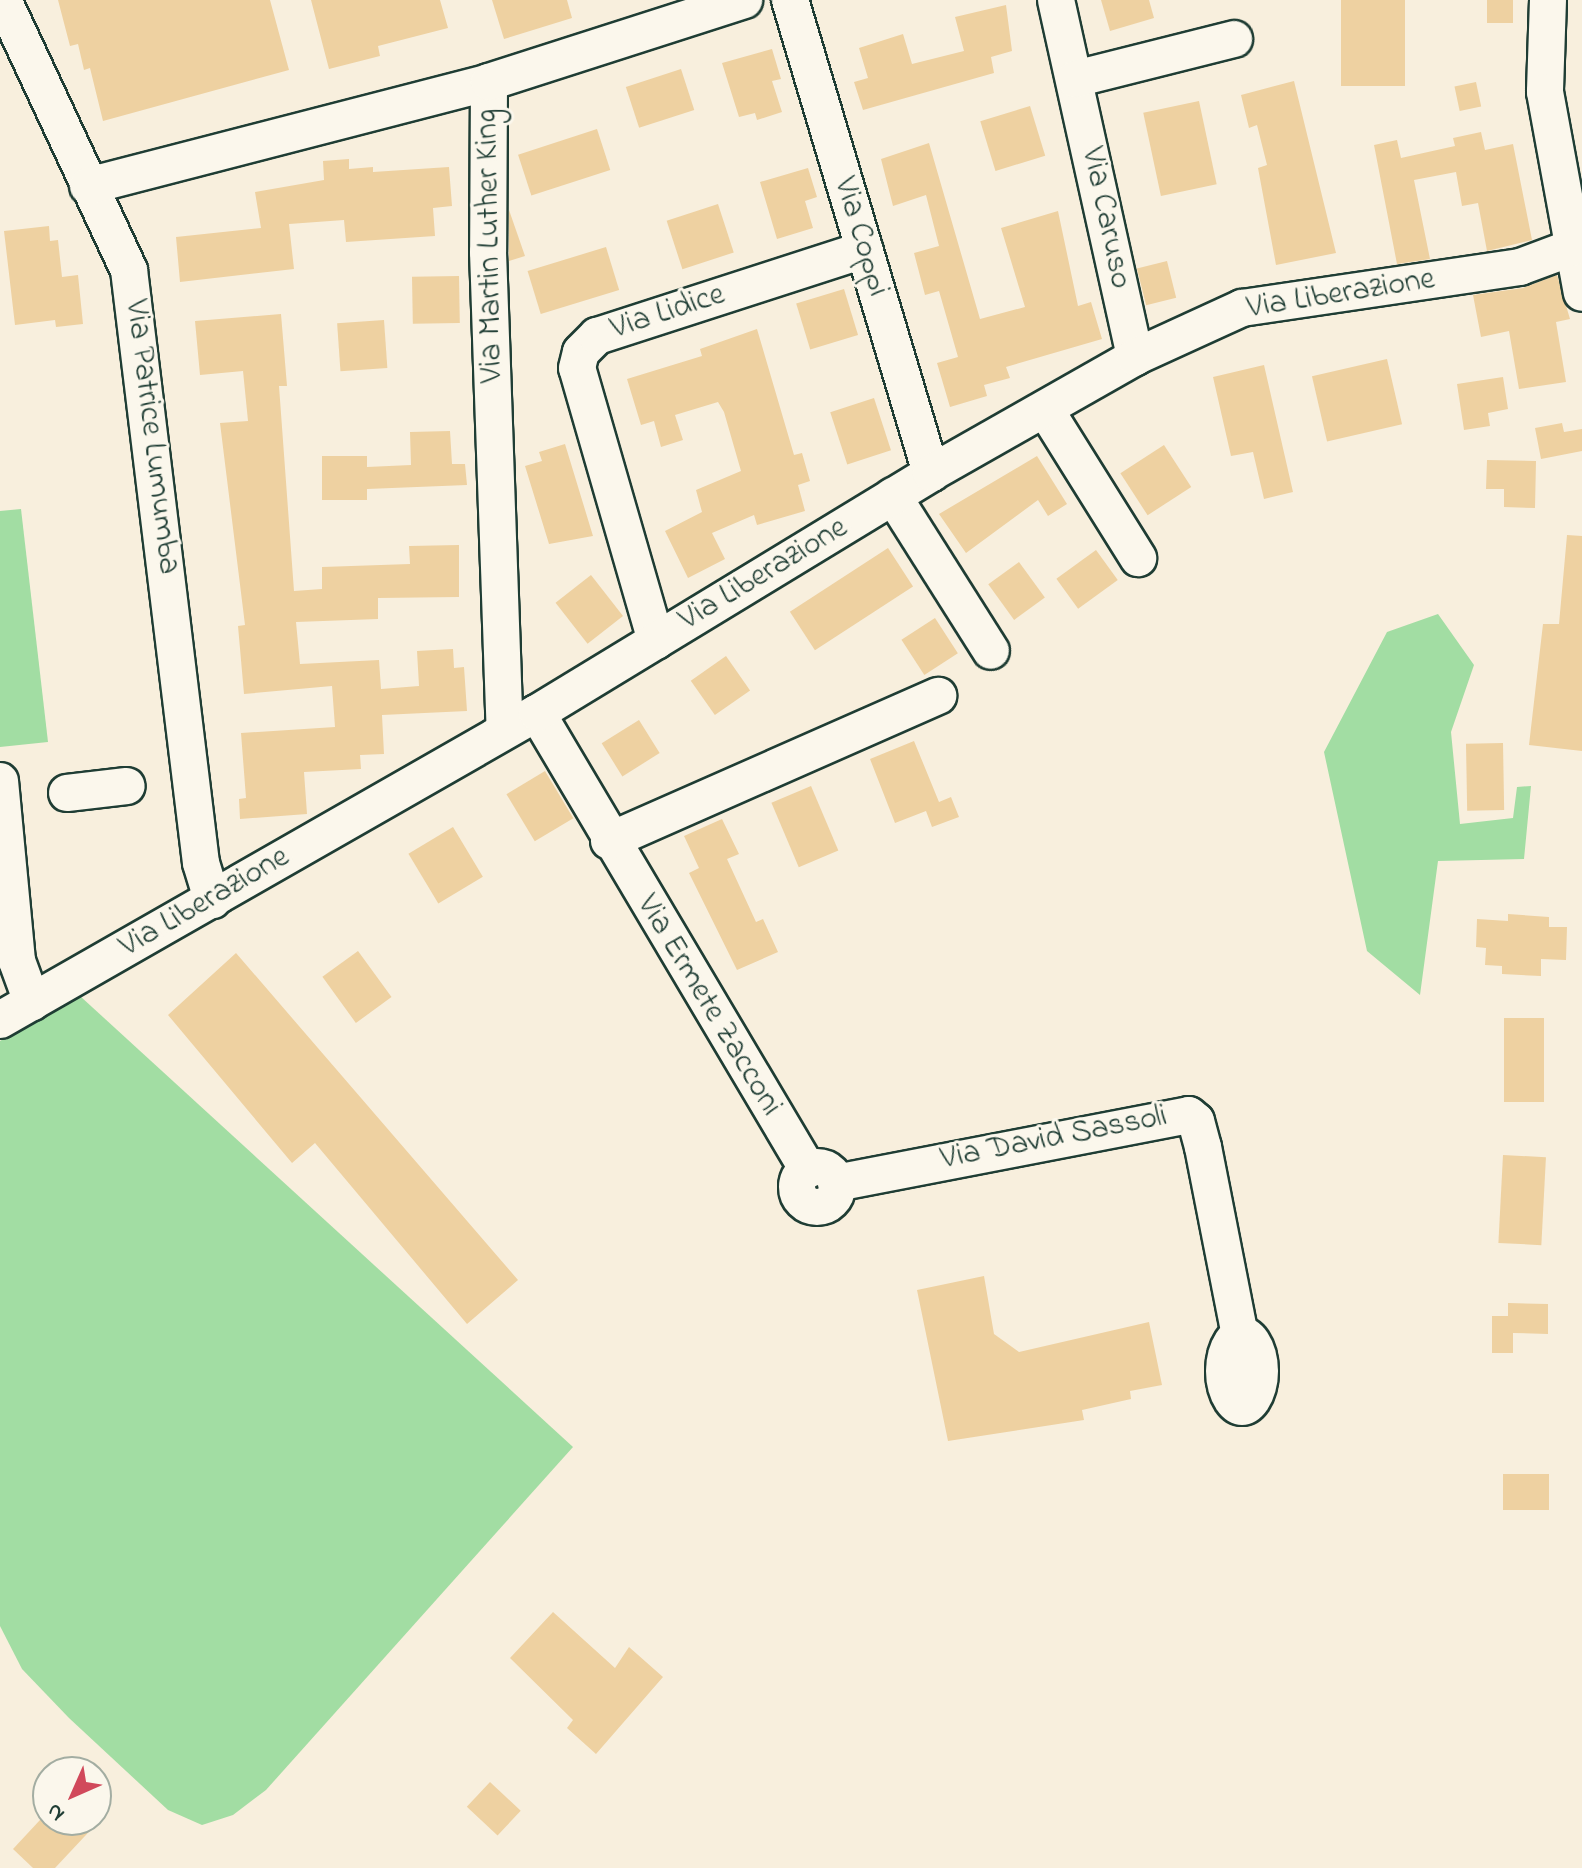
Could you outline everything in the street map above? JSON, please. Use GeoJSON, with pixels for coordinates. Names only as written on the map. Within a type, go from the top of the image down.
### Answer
{"type":"FeatureCollection","features":[{"type":"Feature","properties":{"kind":"street","name":"Via Patrice Lumumba"},"geometry":{"type":"LineString","coordinates":[[3,0],[131,283],[201,863],[212,900]]}},
{"type":"Feature","properties":{"kind":"street"},"geometry":{"type":"LineString","coordinates":[[489,82],[744,0]]}},
{"type":"Feature","properties":{"kind":"street","name":"Via Coppi"},"geometry":{"type":"LineString","coordinates":[[790,0],[931,473]]}},
{"type":"Feature","properties":{"kind":"street","name":"Via Caruso"},"geometry":{"type":"LineString","coordinates":[[1056,0],[1135,357]]}},
{"type":"Feature","properties":{"kind":"street"},"geometry":{"type":"LineString","coordinates":[[1548,0],[1545,92],[1577,241],[1582,293]]}},
{"type":"Feature","properties":{"kind":"street"},"geometry":{"type":"LineString","coordinates":[[1075,79],[1234,39]]}},
{"type":"Feature","properties":{"kind":"street","name":"Via Martin Luther King"},"geometry":{"type":"LineString","coordinates":[[88,186],[489,82],[488,252],[505,729]]}},
{"type":"Feature","properties":{"kind":"street","name":"Via Liberazione"},"geometry":{"type":"LineString","coordinates":[[0,1020],[537,713],[931,473],[1135,357],[1242,308],[1520,267],[1577,241]]}},
{"type":"Feature","properties":{"kind":"street","name":"Via Lidice"},"geometry":{"type":"LineString","coordinates":[[656,641],[577,368],[581,352],[597,336],[864,250]]}},
{"type":"Feature","properties":{"kind":"street"},"geometry":{"type":"LineString","coordinates":[[1045,409],[1138,558]]}},
{"type":"Feature","properties":{"kind":"street"},"geometry":{"type":"LineString","coordinates":[[893,496],[991,651]]}},
{"type":"Feature","properties":{"kind":"street"},"geometry":{"type":"LineString","coordinates":[[609,841],[938,696]]}},
{"type":"Feature","properties":{"kind":"street","name":"Via Ermete Zacconi"},"geometry":{"type":"LineString","coordinates":[[537,713],[609,841],[822,1176]]}},
{"type":"Feature","properties":{"kind":"street"},"geometry":{"type":"LineString","coordinates":[[0,781],[17,961],[32,1002]]}},
{"type":"Feature","properties":{"kind":"street"},"geometry":{"type":"LineString","coordinates":[[67,793],[127,786]]}},
{"type":"Feature","properties":{"kind":"street","name":"Via David Sassoli"},"geometry":{"type":"LineString","coordinates":[[822,1176],[1189,1115],[1196,1121],[1203,1147],[1240,1335]]}},
{"type":"Feature","properties":{"kind":"green space"},"geometry":{"type":"Polygon","coordinates":[[[21,509],[48,742],[0,747],[0,511],[21,509]]]}},
{"type":"Feature","properties":{"kind":"green space"},"geometry":{"type":"Polygon","coordinates":[[[1438,614],[1474,665],[1451,732],[1460,824],[1513,818],[1517,787],[1531,786],[1524,859],[1438,861],[1420,995],[1367,951],[1324,752],[1387,632],[1438,614]]]}},
{"type":"Feature","properties":{"kind":"green space"},"geometry":{"type":"Polygon","coordinates":[[[80,996],[573,1447],[266,1790],[233,1815],[202,1825],[168,1810],[69,1718],[22,1669],[0,1626],[0,1041],[80,996]]]}},
{"type":"Feature","properties":{"kind":"building"},"geometry":{"type":"Polygon","coordinates":[[[58,0],[270,0],[289,70],[103,121],[90,68],[84,70],[78,44],[70,46],[58,0]]]}},
{"type":"Feature","properties":{"kind":"building"},"geometry":{"type":"Polygon","coordinates":[[[311,0],[440,0],[448,28],[378,46],[380,56],[329,69],[311,0]]]}},
{"type":"Feature","properties":{"kind":"building"},"geometry":{"type":"Polygon","coordinates":[[[492,0],[567,0],[572,18],[504,39],[492,0]]]}},
{"type":"Feature","properties":{"kind":"building"},"geometry":{"type":"Polygon","coordinates":[[[1101,0],[1149,0],[1154,18],[1110,31],[1101,0]]]}},
{"type":"Feature","properties":{"kind":"building"},"geometry":{"type":"Polygon","coordinates":[[[1341,0],[1405,0],[1405,86],[1341,86],[1341,0]]]}},
{"type":"Feature","properties":{"kind":"building"},"geometry":{"type":"Polygon","coordinates":[[[1487,0],[1513,0],[1513,23],[1487,23],[1487,0]]]}},
{"type":"Feature","properties":{"kind":"building"},"geometry":{"type":"Polygon","coordinates":[[[1006,5],[1012,51],[991,57],[994,73],[863,110],[854,82],[868,78],[859,48],[903,34],[912,64],[964,51],[955,17],[1006,5]]]}},
{"type":"Feature","properties":{"kind":"building"},"geometry":{"type":"Polygon","coordinates":[[[772,49],[781,79],[772,81],[782,112],[757,120],[755,113],[739,117],[722,63],[772,49]]]}},
{"type":"Feature","properties":{"kind":"building"},"geometry":{"type":"Polygon","coordinates":[[[681,69],[694,110],[639,128],[626,87],[681,69]]]}},
{"type":"Feature","properties":{"kind":"building"},"geometry":{"type":"Polygon","coordinates":[[[1294,81],[1336,253],[1276,265],[1258,168],[1267,165],[1257,125],[1249,128],[1241,95],[1294,81]]]}},
{"type":"Feature","properties":{"kind":"building"},"geometry":{"type":"Polygon","coordinates":[[[1476,82],[1481,106],[1460,111],[1454,87],[1476,82]]]}},
{"type":"Feature","properties":{"kind":"building"},"geometry":{"type":"Polygon","coordinates":[[[1199,101],[1217,184],[1161,196],[1143,113],[1199,101]]]}},
{"type":"Feature","properties":{"kind":"building"},"geometry":{"type":"Polygon","coordinates":[[[1030,106],[1045,156],[995,171],[980,121],[1030,106]]]}},
{"type":"Feature","properties":{"kind":"building"},"geometry":{"type":"Polygon","coordinates":[[[597,129],[610,170],[531,196],[518,155],[597,129]]]}},
{"type":"Feature","properties":{"kind":"building"},"geometry":{"type":"Polygon","coordinates":[[[1481,132],[1485,150],[1513,144],[1532,240],[1487,251],[1478,203],[1462,206],[1456,172],[1414,180],[1430,259],[1397,264],[1374,145],[1397,140],[1401,158],[1455,146],[1453,138],[1481,132]]]}},
{"type":"Feature","properties":{"kind":"building"},"geometry":{"type":"Polygon","coordinates":[[[929,143],[980,319],[1025,307],[1001,228],[1058,211],[1078,306],[1091,302],[1102,339],[1006,367],[1010,378],[984,385],[987,396],[950,407],[937,363],[958,357],[939,291],[925,295],[914,253],[939,246],[926,195],[893,206],[881,159],[929,143]]]}},
{"type":"Feature","properties":{"kind":"building"},"geometry":{"type":"Polygon","coordinates":[[[349,159],[349,169],[373,167],[373,172],[449,167],[452,206],[433,208],[435,236],[346,242],[344,220],[289,224],[294,269],[180,282],[176,237],[261,228],[255,192],[324,180],[323,161],[349,159]]]}},
{"type":"Feature","properties":{"kind":"building"},"geometry":{"type":"Polygon","coordinates":[[[808,168],[817,197],[805,201],[813,228],[777,239],[760,182],[808,168]]]}},
{"type":"Feature","properties":{"kind":"building"},"geometry":{"type":"Polygon","coordinates":[[[718,204],[734,253],[682,269],[667,221],[718,204]]]}},
{"type":"Feature","properties":{"kind":"building"},"geometry":{"type":"Polygon","coordinates":[[[509,210],[525,256],[509,261],[509,210]]]}},
{"type":"Feature","properties":{"kind":"building"},"geometry":{"type":"Polygon","coordinates":[[[49,226],[50,241],[58,240],[62,277],[78,275],[83,324],[56,327],[55,320],[15,325],[4,231],[49,226]]]}},
{"type":"Feature","properties":{"kind":"building"},"geometry":{"type":"Polygon","coordinates":[[[606,247],[619,290],[541,314],[528,271],[606,247]]]}},
{"type":"Feature","properties":{"kind":"building"},"geometry":{"type":"Polygon","coordinates":[[[1167,261],[1176,298],[1146,305],[1137,268],[1167,261]]]}},
{"type":"Feature","properties":{"kind":"building"},"geometry":{"type":"Polygon","coordinates":[[[1557,275],[1570,319],[1556,322],[1566,382],[1519,389],[1509,331],[1481,337],[1473,295],[1523,288],[1557,275]]]}},
{"type":"Feature","properties":{"kind":"building"},"geometry":{"type":"Polygon","coordinates":[[[459,276],[460,323],[413,324],[412,277],[459,276]]]}},
{"type":"Feature","properties":{"kind":"building"},"geometry":{"type":"Polygon","coordinates":[[[844,289],[858,335],[810,350],[796,304],[844,289]]]}},
{"type":"Feature","properties":{"kind":"building"},"geometry":{"type":"Polygon","coordinates":[[[281,314],[287,386],[279,386],[294,591],[322,589],[322,567],[410,564],[409,546],[459,545],[459,597],[378,598],[378,619],[296,622],[300,664],[379,660],[381,689],[419,686],[417,651],[453,649],[454,668],[464,667],[467,711],[382,715],[384,754],[360,755],[361,769],[304,772],[307,814],[240,819],[239,799],[246,798],[241,733],[335,727],[332,686],[244,694],[238,626],[245,625],[220,423],[248,421],[243,371],[200,375],[195,321],[281,314]]]}},
{"type":"Feature","properties":{"kind":"building"},"geometry":{"type":"Polygon","coordinates":[[[384,320],[387,368],[340,371],[337,323],[384,320]]]}},
{"type":"Feature","properties":{"kind":"building"},"geometry":{"type":"Polygon","coordinates":[[[757,329],[794,455],[802,453],[810,481],[798,485],[805,511],[757,525],[754,515],[712,533],[725,559],[688,578],[665,531],[702,512],[696,490],[741,471],[724,412],[718,402],[675,415],[683,440],[661,447],[654,421],[641,425],[627,379],[702,356],[700,349],[757,329]]]}},
{"type":"Feature","properties":{"kind":"building"},"geometry":{"type":"Polygon","coordinates":[[[1387,359],[1402,424],[1327,442],[1312,376],[1387,359]]]}},
{"type":"Feature","properties":{"kind":"building"},"geometry":{"type":"Polygon","coordinates":[[[1264,365],[1293,492],[1264,499],[1253,452],[1231,456],[1213,377],[1264,365]]]}},
{"type":"Feature","properties":{"kind":"building"},"geometry":{"type":"Polygon","coordinates":[[[1503,377],[1508,409],[1488,413],[1490,426],[1464,430],[1457,384],[1503,377]]]}},
{"type":"Feature","properties":{"kind":"building"},"geometry":{"type":"Polygon","coordinates":[[[874,398],[891,450],[847,465],[830,412],[874,398]]]}},
{"type":"Feature","properties":{"kind":"building"},"geometry":{"type":"Polygon","coordinates":[[[1562,423],[1564,432],[1582,429],[1582,451],[1541,459],[1535,428],[1562,423]]]}},
{"type":"Feature","properties":{"kind":"building"},"geometry":{"type":"Polygon","coordinates":[[[450,431],[452,464],[465,464],[467,485],[367,489],[367,500],[322,500],[322,456],[367,456],[367,467],[411,465],[410,432],[450,431]]]}},
{"type":"Feature","properties":{"kind":"building"},"geometry":{"type":"Polygon","coordinates":[[[565,444],[593,536],[549,544],[525,466],[542,461],[539,452],[565,444]]]}},
{"type":"Feature","properties":{"kind":"building"},"geometry":{"type":"Polygon","coordinates":[[[1164,445],[1191,487],[1148,515],[1120,473],[1164,445]]]}},
{"type":"Feature","properties":{"kind":"building"},"geometry":{"type":"Polygon","coordinates":[[[1037,456],[1067,504],[1048,516],[1038,500],[966,553],[939,514],[1037,456]]]}},
{"type":"Feature","properties":{"kind":"building"},"geometry":{"type":"Polygon","coordinates":[[[1487,460],[1536,461],[1535,508],[1504,507],[1504,489],[1486,489],[1487,460]]]}},
{"type":"Feature","properties":{"kind":"building"},"geometry":{"type":"Polygon","coordinates":[[[1567,535],[1582,536],[1582,751],[1529,745],[1543,624],[1559,624],[1567,535]]]}},
{"type":"Feature","properties":{"kind":"building"},"geometry":{"type":"Polygon","coordinates":[[[888,548],[913,587],[815,650],[790,612],[888,548]]]}},
{"type":"Feature","properties":{"kind":"building"},"geometry":{"type":"Polygon","coordinates":[[[1096,550],[1118,580],[1078,609],[1056,579],[1096,550]]]}},
{"type":"Feature","properties":{"kind":"building"},"geometry":{"type":"Polygon","coordinates":[[[1019,562],[1045,598],[1014,620],[988,584],[1019,562]]]}},
{"type":"Feature","properties":{"kind":"building"},"geometry":{"type":"Polygon","coordinates":[[[591,575],[623,616],[588,644],[556,603],[591,575]]]}},
{"type":"Feature","properties":{"kind":"building"},"geometry":{"type":"Polygon","coordinates":[[[935,618],[958,653],[924,675],[901,640],[935,618]]]}},
{"type":"Feature","properties":{"kind":"building"},"geometry":{"type":"Polygon","coordinates":[[[726,656],[750,690],[715,715],[691,681],[726,656]]]}},
{"type":"Feature","properties":{"kind":"building"},"geometry":{"type":"Polygon","coordinates":[[[639,720],[660,753],[622,776],[602,743],[639,720]]]}},
{"type":"Feature","properties":{"kind":"building"},"geometry":{"type":"Polygon","coordinates":[[[914,741],[939,802],[951,797],[959,817],[932,827],[926,811],[895,823],[870,759],[914,741]]]}},
{"type":"Feature","properties":{"kind":"building"},"geometry":{"type":"Polygon","coordinates":[[[1503,743],[1504,810],[1467,811],[1466,744],[1503,743]]]}},
{"type":"Feature","properties":{"kind":"building"},"geometry":{"type":"Polygon","coordinates":[[[545,771],[573,818],[535,841],[506,794],[545,771]]]}},
{"type":"Feature","properties":{"kind":"building"},"geometry":{"type":"Polygon","coordinates":[[[811,786],[838,850],[799,867],[771,803],[811,786]]]}},
{"type":"Feature","properties":{"kind":"building"},"geometry":{"type":"Polygon","coordinates":[[[722,819],[739,854],[727,859],[756,922],[763,919],[778,952],[737,970],[689,873],[699,868],[684,836],[722,819]]]}},
{"type":"Feature","properties":{"kind":"building"},"geometry":{"type":"Polygon","coordinates":[[[453,827],[483,877],[438,903],[408,854],[453,827]]]}},
{"type":"Feature","properties":{"kind":"building"},"geometry":{"type":"Polygon","coordinates":[[[1508,914],[1549,917],[1549,927],[1567,927],[1566,960],[1541,959],[1541,976],[1502,974],[1502,966],[1485,965],[1486,948],[1476,947],[1477,919],[1508,921],[1508,914]]]}},
{"type":"Feature","properties":{"kind":"building"},"geometry":{"type":"Polygon","coordinates":[[[358,951],[392,997],[356,1023],[322,977],[358,951]]]}},
{"type":"Feature","properties":{"kind":"building"},"geometry":{"type":"Polygon","coordinates":[[[236,953],[518,1280],[467,1324],[315,1143],[292,1163],[168,1015],[236,953]]]}},
{"type":"Feature","properties":{"kind":"building"},"geometry":{"type":"Polygon","coordinates":[[[1504,1018],[1544,1018],[1544,1102],[1504,1102],[1504,1018]]]}},
{"type":"Feature","properties":{"kind":"building"},"geometry":{"type":"Polygon","coordinates":[[[1503,1155],[1546,1157],[1541,1245],[1498,1243],[1503,1155]]]}},
{"type":"Feature","properties":{"kind":"building"},"geometry":{"type":"Polygon","coordinates":[[[984,1276],[994,1334],[1019,1352],[1149,1322],[1162,1385],[1130,1391],[1131,1399],[1082,1410],[1084,1420],[948,1441],[917,1290],[984,1276]]]}},
{"type":"Feature","properties":{"kind":"building"},"geometry":{"type":"Polygon","coordinates":[[[1508,1303],[1548,1304],[1548,1334],[1513,1333],[1513,1353],[1492,1353],[1492,1316],[1508,1316],[1508,1303]]]}},
{"type":"Feature","properties":{"kind":"building"},"geometry":{"type":"Polygon","coordinates":[[[1503,1474],[1549,1474],[1549,1510],[1503,1510],[1503,1474]]]}},
{"type":"Feature","properties":{"kind":"building"},"geometry":{"type":"Polygon","coordinates":[[[553,1612],[615,1668],[629,1647],[663,1677],[596,1754],[567,1728],[573,1720],[510,1658],[553,1612]]]}},
{"type":"Feature","properties":{"kind":"building"},"geometry":{"type":"Polygon","coordinates":[[[490,1782],[521,1811],[498,1836],[467,1807],[490,1782]]]}},
{"type":"Feature","properties":{"kind":"building"},"geometry":{"type":"Polygon","coordinates":[[[32,1829],[32,1836],[85,1836],[55,1868],[33,1868],[13,1849],[32,1829]]]}}]}
